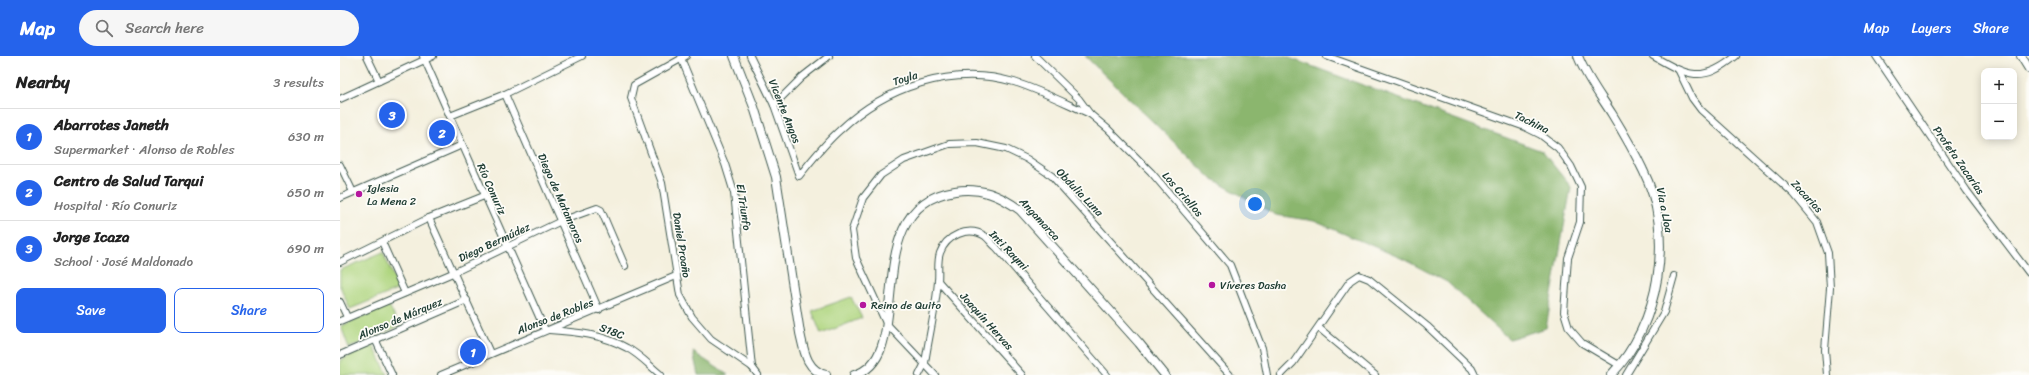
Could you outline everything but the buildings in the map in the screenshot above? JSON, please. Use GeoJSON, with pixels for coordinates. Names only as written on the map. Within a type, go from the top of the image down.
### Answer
{"type":"FeatureCollection","features":[{"type":"Feature","properties":{"kind":"street"},"geometry":{"type":"LineString","coordinates":[[367,56],[379,81]]}},
{"type":"Feature","properties":{"kind":"street"},"geometry":{"type":"LineString","coordinates":[[340,99],[423,58],[433,56]]}},
{"type":"Feature","properties":{"kind":"street"},"geometry":{"type":"LineString","coordinates":[[450,116],[505,94],[582,56]]}},
{"type":"Feature","properties":{"kind":"street"},"geometry":{"type":"LineString","coordinates":[[734,56],[754,107],[776,177],[800,333],[806,356],[813,368],[826,375]]}},
{"type":"Feature","properties":{"kind":"street","name":"Vicente Angos"},"geometry":{"type":"LineString","coordinates":[[750,56],[774,105],[800,176]]}},
{"type":"Feature","properties":{"kind":"street"},"geometry":{"type":"LineString","coordinates":[[774,105],[802,77],[829,56]]}},
{"type":"Feature","properties":{"kind":"street","name":"Los Criollos"},"geometry":{"type":"LineString","coordinates":[[1035,56],[1090,114],[1108,129],[1151,172],[1230,265],[1262,348],[1267,375]]}},
{"type":"Feature","properties":{"kind":"street","name":"Tachina"},"geometry":{"type":"LineString","coordinates":[[1326,56],[1525,127],[1541,135],[1558,148],[1571,166],[1581,187],[1580,222],[1568,258],[1564,312],[1569,328],[1582,343],[1618,364]]}},
{"type":"Feature","properties":{"kind":"street","name":"Via a Lloa"},"geometry":{"type":"LineString","coordinates":[[1578,56],[1584,70],[1613,116],[1644,171],[1659,228],[1658,263],[1649,310],[1638,336],[1618,364],[1613,374]]}},
{"type":"Feature","properties":{"kind":"street"},"geometry":{"type":"LineString","coordinates":[[1653,56],[1679,71],[1704,74],[1721,69],[1736,56]]}},
{"type":"Feature","properties":{"kind":"street","name":"Profeta Zacarías"},"geometry":{"type":"LineString","coordinates":[[1876,56],[1967,191],[2029,273]]}},
{"type":"Feature","properties":{"kind":"street"},"geometry":{"type":"LineString","coordinates":[[2021,56],[2029,69]]}},
{"type":"Feature","properties":{"kind":"street","name":"Daniel Proaño"},"geometry":{"type":"LineString","coordinates":[[684,57],[634,85],[631,98],[662,183],[680,295],[692,317],[711,339],[752,367],[758,375]]}},
{"type":"Feature","properties":{"kind":"street","name":"El Triunfo"},"geometry":{"type":"LineString","coordinates":[[684,57],[725,164],[734,193],[752,367]]}},
{"type":"Feature","properties":{"kind":"street","name":"Río Conuriz"},"geometry":{"type":"LineString","coordinates":[[423,58],[545,330]]}},
{"type":"Feature","properties":{"kind":"street","name":"Zacarias"},"geometry":{"type":"LineString","coordinates":[[1679,71],[1692,98],[1701,110],[1794,194],[1817,222],[1828,253],[1830,288],[1825,350],[1827,375]]}},
{"type":"Feature","properties":{"kind":"street","name":"Toyla"},"geometry":{"type":"LineString","coordinates":[[800,176],[839,130],[864,110],[890,94],[925,82],[968,75],[1014,82],[1090,114]]}},
{"type":"Feature","properties":{"kind":"street","name":"Diego de Matamoros"},"geometry":{"type":"LineString","coordinates":[[505,94],[599,310]]}},
{"type":"Feature","properties":{"kind":"street","name":"Obdulia Luna"},"geometry":{"type":"LineString","coordinates":[[935,375],[886,323],[856,258],[852,230],[863,198],[881,175],[904,160],[949,144],[977,143],[1006,149],[1020,155],[1052,176],[1230,375]]}},
{"type":"Feature","properties":{"kind":"street"},"geometry":{"type":"LineString","coordinates":[[340,198],[462,145]]}},
{"type":"Feature","properties":{"kind":"street"},"geometry":{"type":"LineString","coordinates":[[340,165],[352,192]]}},
{"type":"Feature","properties":{"kind":"street","name":"Angamarca"},"geometry":{"type":"LineString","coordinates":[[854,375],[866,369],[875,361],[881,348],[897,245],[905,226],[913,215],[929,201],[949,192],[965,190],[986,192],[1008,201],[1020,210],[1139,343],[1165,375]]}},
{"type":"Feature","properties":{"kind":"street"},"geometry":{"type":"LineString","coordinates":[[340,262],[429,218],[484,196]]}},
{"type":"Feature","properties":{"kind":"street","name":"Diego Bermúdez"},"geometry":{"type":"LineString","coordinates":[[340,321],[455,272],[561,221],[599,208],[626,266]]}},
{"type":"Feature","properties":{"kind":"street"},"geometry":{"type":"LineString","coordinates":[[429,218],[455,272],[490,353]]}},
{"type":"Feature","properties":{"kind":"street","name":"Inti Raymi"},"geometry":{"type":"LineString","coordinates":[[919,375],[925,363],[938,280],[940,253],[948,240],[959,233],[972,232],[984,236],[1105,374]]}},
{"type":"Feature","properties":{"kind":"street"},"geometry":{"type":"LineString","coordinates":[[382,242],[405,293]]}},
{"type":"Feature","properties":{"kind":"street"},"geometry":{"type":"LineString","coordinates":[[1281,375],[1293,363],[1319,328],[1350,281],[1359,275],[1364,276],[1427,326],[1472,369],[1475,375]]}},
{"type":"Feature","properties":{"kind":"street","name":"Alonso de Robles"},"geometry":{"type":"LineString","coordinates":[[441,375],[545,330],[599,310],[676,276]]}},
{"type":"Feature","properties":{"kind":"street"},"geometry":{"type":"LineString","coordinates":[[1626,375],[1664,312],[1674,276]]}},
{"type":"Feature","properties":{"kind":"street","name":"Joaquín Hervas"},"geometry":{"type":"LineString","coordinates":[[938,280],[1022,375]]}},
{"type":"Feature","properties":{"kind":"street","name":"Alonso de Márquez"},"geometry":{"type":"LineString","coordinates":[[340,355],[467,300]]}},
{"type":"Feature","properties":{"kind":"street"},"geometry":{"type":"LineString","coordinates":[[340,302],[347,317]]}},
{"type":"Feature","properties":{"kind":"street"},"geometry":{"type":"LineString","coordinates":[[1319,328],[1376,375]]}},
{"type":"Feature","properties":{"kind":"street","name":"S18C"},"geometry":{"type":"LineString","coordinates":[[545,330],[589,333],[612,340],[628,348],[661,375]]}},
{"type":"Feature","properties":{"kind":"street"},"geometry":{"type":"LineString","coordinates":[[376,339],[392,375]]}},
{"type":"Feature","properties":{"kind":"green space"},"geometry":{"type":"Polygon","coordinates":[[[1085,56],[1284,56],[1542,151],[1571,187],[1546,328],[1509,339],[1447,282],[1401,258],[1314,221],[1276,215],[1212,179],[1085,56]]]}},
{"type":"Feature","properties":{"kind":"green space"},"geometry":{"type":"Polygon","coordinates":[[[383,252],[399,289],[350,309],[340,286],[340,270],[383,252]]]}},
{"type":"Feature","properties":{"kind":"green space"},"geometry":{"type":"Polygon","coordinates":[[[851,297],[862,318],[821,334],[812,311],[851,297]]]}},
{"type":"Feature","properties":{"kind":"green space"},"geometry":{"type":"Polygon","coordinates":[[[389,305],[399,326],[349,348],[341,326],[389,305]]]}},
{"type":"Feature","properties":{"kind":"green space"},"geometry":{"type":"Polygon","coordinates":[[[373,345],[388,375],[340,375],[340,360],[373,345]]]}},
{"type":"Feature","properties":{"kind":"green space"},"geometry":{"type":"Polygon","coordinates":[[[693,352],[728,375],[698,375],[693,352]]]}},
{"type":"Feature","properties":{"kind":"place","name":"Jorge Icaza"},"geometry":{"type":"Point","coordinates":[392,115]}},
{"type":"Feature","properties":{"kind":"place","name":"Centro de Salud Tarqui"},"geometry":{"type":"Point","coordinates":[442,133]}},
{"type":"Feature","properties":{"kind":"place","name":"Iglesia La Mena 2"},"geometry":{"type":"Point","coordinates":[359,194]}},
{"type":"Feature","properties":{"kind":"place","name":"Víveres Dasha"},"geometry":{"type":"Point","coordinates":[1212,285]}},
{"type":"Feature","properties":{"kind":"place","name":"Reino de Quito"},"geometry":{"type":"Point","coordinates":[863,305]}},
{"type":"Feature","properties":{"kind":"place","name":"Abarrotes Janeth"},"geometry":{"type":"Point","coordinates":[473,352]}}]}
